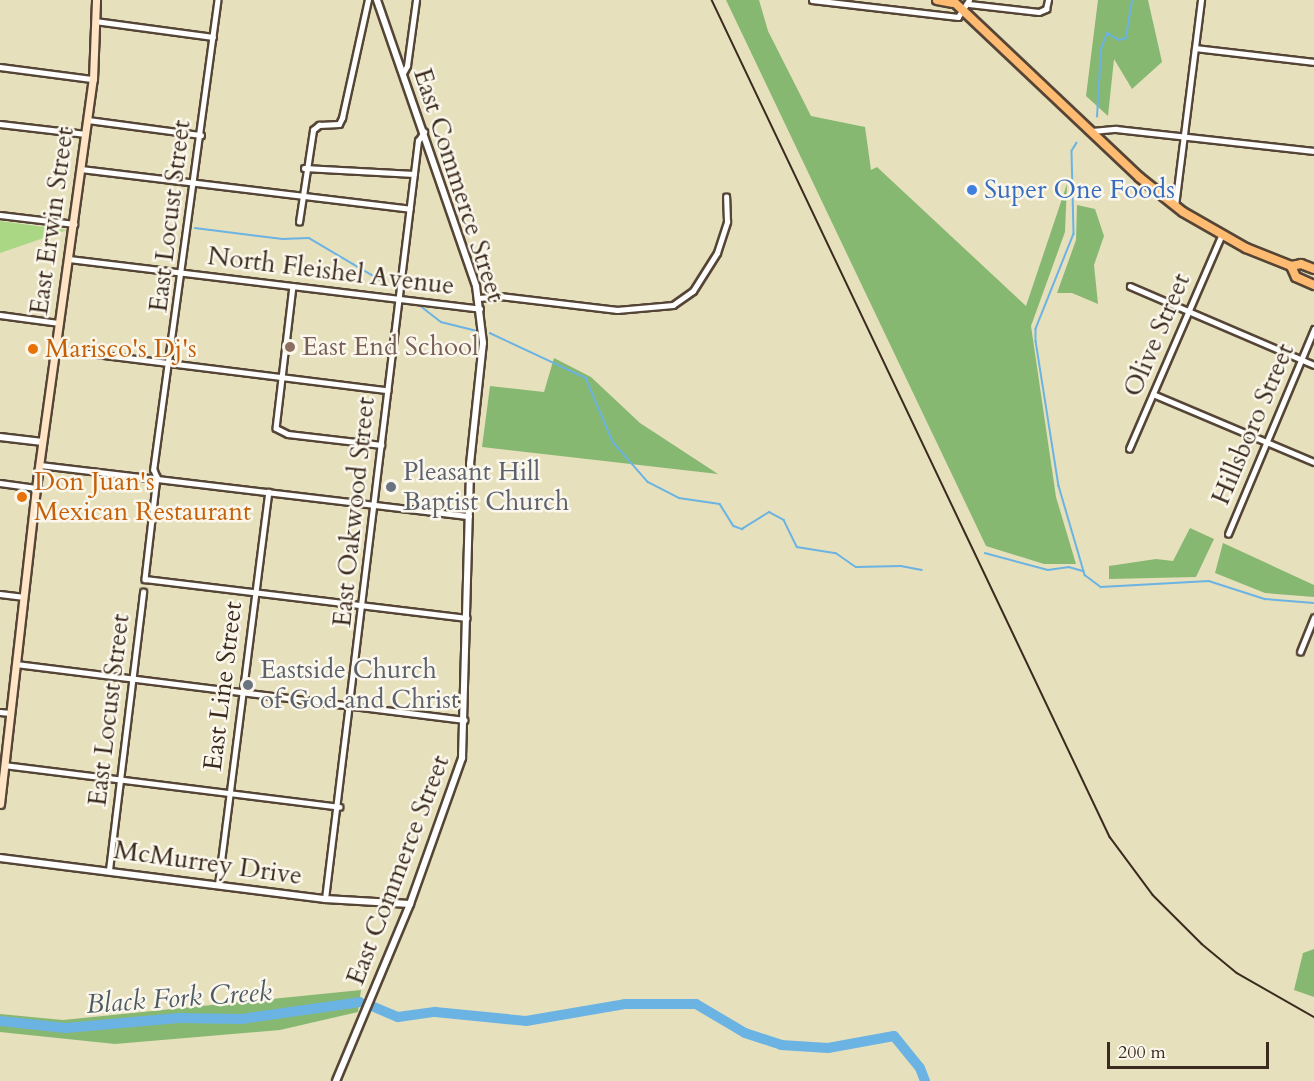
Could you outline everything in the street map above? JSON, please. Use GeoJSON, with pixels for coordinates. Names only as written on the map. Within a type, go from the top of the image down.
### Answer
{"type":"FeatureCollection","features":[{"type":"Feature","properties":{"kind":"main road","name":"East Erwin Street"},"geometry":{"type":"LineString","coordinates":[[0,804],[36,488],[93,79],[96,0]]}},
{"type":"Feature","properties":{"kind":"main road"},"geometry":{"type":"LineString","coordinates":[[938,0],[952,1],[1175,206],[1221,236],[1291,266],[1301,264],[1314,269]]}},
{"type":"Feature","properties":{"kind":"main road"},"geometry":{"type":"LineString","coordinates":[[1291,266],[1296,277],[1314,285]]}},
{"type":"Feature","properties":{"kind":"street","name":"East Locust Street"},"geometry":{"type":"LineString","coordinates":[[218,0],[171,363],[154,470],[157,477],[145,579],[255,593]]}},
{"type":"Feature","properties":{"kind":"street"},"geometry":{"type":"LineString","coordinates":[[299,222],[304,168],[313,130],[319,125],[339,124],[342,118],[368,0]]}},
{"type":"Feature","properties":{"kind":"street","name":"East Commerce Street"},"geometry":{"type":"LineString","coordinates":[[336,1081],[410,904],[460,771],[465,720],[471,450],[483,343],[479,298],[377,0]]}},
{"type":"Feature","properties":{"kind":"street"},"geometry":{"type":"LineString","coordinates":[[403,74],[407,66],[416,0]]}},
{"type":"Feature","properties":{"kind":"street"},"geometry":{"type":"LineString","coordinates":[[812,0],[958,17],[969,2],[1044,10],[1048,0]]}},
{"type":"Feature","properties":{"kind":"street"},"geometry":{"type":"LineString","coordinates":[[1175,206],[1201,0]]}},
{"type":"Feature","properties":{"kind":"street"},"geometry":{"type":"LineString","coordinates":[[95,21],[213,37]]}},
{"type":"Feature","properties":{"kind":"street"},"geometry":{"type":"LineString","coordinates":[[1196,48],[1314,62]]}},
{"type":"Feature","properties":{"kind":"street"},"geometry":{"type":"LineString","coordinates":[[0,67],[93,79]]}},
{"type":"Feature","properties":{"kind":"street"},"geometry":{"type":"LineString","coordinates":[[88,120],[201,135]]}},
{"type":"Feature","properties":{"kind":"street"},"geometry":{"type":"LineString","coordinates":[[0,124],[85,134]]}},
{"type":"Feature","properties":{"kind":"street"},"geometry":{"type":"LineString","coordinates":[[1092,131],[1116,129],[1314,151]]}},
{"type":"Feature","properties":{"kind":"street","name":"East Oakwood Street"},"geometry":{"type":"LineString","coordinates":[[325,898],[339,807],[418,141],[424,132]]}},
{"type":"Feature","properties":{"kind":"street"},"geometry":{"type":"LineString","coordinates":[[304,168],[414,174]]}},
{"type":"Feature","properties":{"kind":"street"},"geometry":{"type":"LineString","coordinates":[[81,169],[410,209]]}},
{"type":"Feature","properties":{"kind":"street"},"geometry":{"type":"LineString","coordinates":[[479,298],[500,296],[617,310],[673,305],[693,291],[717,253],[727,222],[726,197]]}},
{"type":"Feature","properties":{"kind":"street"},"geometry":{"type":"LineString","coordinates":[[0,215],[74,224]]}},
{"type":"Feature","properties":{"kind":"street","name":"Olive Street"},"geometry":{"type":"LineString","coordinates":[[1129,449],[1221,236]]}},
{"type":"Feature","properties":{"kind":"street","name":"North Fleishel Avenue"},"geometry":{"type":"LineString","coordinates":[[69,259],[481,309]]}},
{"type":"Feature","properties":{"kind":"street"},"geometry":{"type":"LineString","coordinates":[[293,286],[280,378],[276,428],[288,434],[381,445]]}},
{"type":"Feature","properties":{"kind":"street"},"geometry":{"type":"LineString","coordinates":[[1130,286],[1314,365]]}},
{"type":"Feature","properties":{"kind":"street"},"geometry":{"type":"LineString","coordinates":[[0,315],[59,323]]}},
{"type":"Feature","properties":{"kind":"street","name":"Hillsboro Street"},"geometry":{"type":"LineString","coordinates":[[1228,534],[1314,329]]}},
{"type":"Feature","properties":{"kind":"street"},"geometry":{"type":"LineString","coordinates":[[56,349],[387,390]]}},
{"type":"Feature","properties":{"kind":"street"},"geometry":{"type":"LineString","coordinates":[[1153,394],[1314,462]]}},
{"type":"Feature","properties":{"kind":"street"},"geometry":{"type":"LineString","coordinates":[[0,437],[43,442]]}},
{"type":"Feature","properties":{"kind":"street"},"geometry":{"type":"LineString","coordinates":[[40,465],[157,477],[469,516]]}},
{"type":"Feature","properties":{"kind":"street"},"geometry":{"type":"LineString","coordinates":[[0,483],[36,488]]}},
{"type":"Feature","properties":{"kind":"street","name":"East Line Street"},"geometry":{"type":"LineString","coordinates":[[218,885],[268,492]]}},
{"type":"Feature","properties":{"kind":"street","name":"East Locust Street"},"geometry":{"type":"LineString","coordinates":[[109,870],[143,591]]}},
{"type":"Feature","properties":{"kind":"street"},"geometry":{"type":"LineString","coordinates":[[255,593],[467,618]]}},
{"type":"Feature","properties":{"kind":"street"},"geometry":{"type":"LineString","coordinates":[[0,594],[24,597]]}},
{"type":"Feature","properties":{"kind":"street"},"geometry":{"type":"LineString","coordinates":[[1300,652],[1313,619]]}},
{"type":"Feature","properties":{"kind":"street"},"geometry":{"type":"LineString","coordinates":[[16,664],[465,720]]}},
{"type":"Feature","properties":{"kind":"street"},"geometry":{"type":"LineString","coordinates":[[0,712],[10,713]]}},
{"type":"Feature","properties":{"kind":"street"},"geometry":{"type":"LineString","coordinates":[[4,765],[339,807]]}},
{"type":"Feature","properties":{"kind":"street","name":"McMurrey Drive"},"geometry":{"type":"LineString","coordinates":[[0,858],[325,898],[410,904]]}},
{"type":"Feature","properties":{"kind":"green space"},"geometry":{"type":"Polygon","coordinates":[[[726,0],[759,0],[768,31],[811,116],[865,127],[871,170],[877,167],[1026,306],[1067,184],[1065,232],[1031,326],[1056,497],[1076,564],[1044,564],[986,546],[726,0]]]}},
{"type":"Feature","properties":{"kind":"green space"},"geometry":{"type":"Polygon","coordinates":[[[1098,0],[1148,0],[1162,62],[1132,89],[1114,59],[1108,116],[1086,96],[1098,0]]]}},
{"type":"Feature","properties":{"kind":"green space"},"geometry":{"type":"Polygon","coordinates":[[[1077,205],[1095,209],[1104,236],[1094,265],[1098,304],[1072,293],[1057,293],[1076,240],[1077,205]]]}},
{"type":"Feature","properties":{"kind":"green space"},"geometry":{"type":"Polygon","coordinates":[[[0,221],[67,230],[0,253],[0,221]]]}},
{"type":"Feature","properties":{"kind":"green space"},"geometry":{"type":"Polygon","coordinates":[[[554,358],[591,377],[640,423],[718,474],[482,447],[490,386],[544,392],[554,358]]]}},
{"type":"Feature","properties":{"kind":"green space"},"geometry":{"type":"Polygon","coordinates":[[[1190,528],[1214,539],[1196,577],[1109,579],[1109,566],[1156,559],[1173,561],[1190,528]]]}},
{"type":"Feature","properties":{"kind":"green space"},"geometry":{"type":"Polygon","coordinates":[[[1223,543],[1314,585],[1314,597],[1265,593],[1215,573],[1223,543]]]}},
{"type":"Feature","properties":{"kind":"green space"},"geometry":{"type":"Polygon","coordinates":[[[1314,949],[1314,997],[1294,990],[1303,953],[1314,949]]]}},
{"type":"Feature","properties":{"kind":"green space"},"geometry":{"type":"Polygon","coordinates":[[[361,990],[358,1012],[280,1030],[115,1044],[0,1032],[0,1014],[63,1020],[361,990]]]}},
{"type":"Feature","properties":{"kind":"waterway"},"geometry":{"type":"LineString","coordinates":[[1097,117],[1101,49],[1107,33],[1119,40],[1126,38],[1132,0]]}},
{"type":"Feature","properties":{"kind":"waterway"},"geometry":{"type":"LineString","coordinates":[[1077,143],[1072,151],[1074,234],[1036,329],[1036,341],[1059,486],[1085,575],[1101,587],[1209,581],[1265,599],[1314,603]]}},
{"type":"Feature","properties":{"kind":"waterway"},"geometry":{"type":"LineString","coordinates":[[195,228],[282,239],[309,238],[387,284]]}},
{"type":"Feature","properties":{"kind":"waterway"},"geometry":{"type":"LineString","coordinates":[[422,307],[441,322],[478,331]]}},
{"type":"Feature","properties":{"kind":"waterway"},"geometry":{"type":"LineString","coordinates":[[490,333],[586,378],[613,442],[648,482],[679,498],[720,504],[734,526],[742,529],[769,512],[784,520],[797,547],[836,553],[856,567],[901,566],[922,570]]}},
{"type":"Feature","properties":{"kind":"waterway"},"geometry":{"type":"LineString","coordinates":[[985,553],[1048,570],[1069,567],[1083,571]]}},
{"type":"Feature","properties":{"kind":"waterway","name":"Black Fork Creek"},"geometry":{"type":"LineString","coordinates":[[0,1021],[66,1028],[179,1018],[241,1019],[360,1002]]}},
{"type":"Feature","properties":{"kind":"waterway","name":"Black Fork Creek"},"geometry":{"type":"LineString","coordinates":[[374,1007],[398,1017],[435,1012],[526,1021],[625,1004],[696,1004],[745,1033],[781,1045],[828,1048],[894,1036],[920,1068],[925,1081]]}},
{"type":"Feature","properties":{"kind":"railway"},"geometry":{"type":"LineString","coordinates":[[712,0],[1110,837],[1153,895],[1202,944],[1237,973],[1314,1017]]}},
{"type":"Feature","properties":{"kind":"place","name":"Super One Foods"},"geometry":{"type":"Point","coordinates":[972,190]}},
{"type":"Feature","properties":{"kind":"place","name":"East End School"},"geometry":{"type":"Point","coordinates":[290,347]}},
{"type":"Feature","properties":{"kind":"place","name":"Marisco's Dj's"},"geometry":{"type":"Point","coordinates":[33,349]}},
{"type":"Feature","properties":{"kind":"place","name":"Pleasant Hill Baptist Church"},"geometry":{"type":"Point","coordinates":[391,487]}},
{"type":"Feature","properties":{"kind":"place","name":"Don Juan's Mexican Restaurant"},"geometry":{"type":"Point","coordinates":[22,497]}},
{"type":"Feature","properties":{"kind":"place","name":"Eastside Church of God and Christ"},"geometry":{"type":"Point","coordinates":[248,685]}}]}
